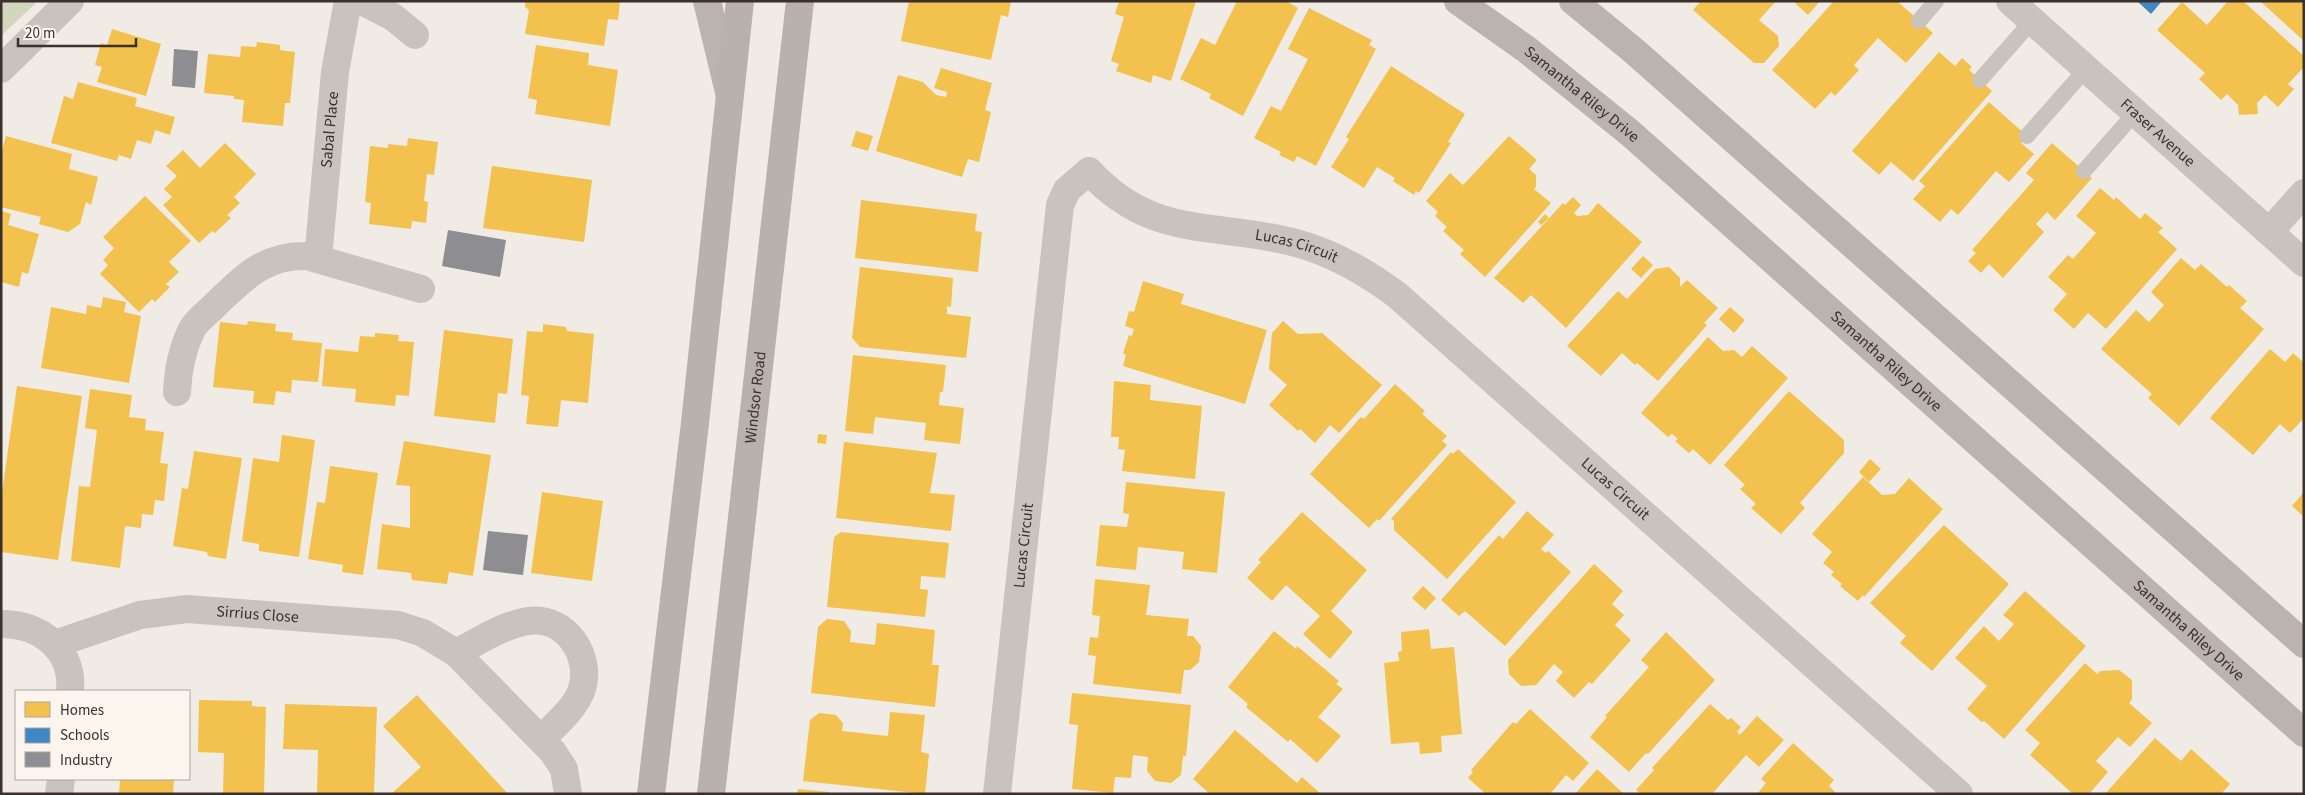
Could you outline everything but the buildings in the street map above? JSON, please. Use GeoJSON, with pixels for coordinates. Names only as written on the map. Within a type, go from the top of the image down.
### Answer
{"type":"FeatureCollection","features":[{"type":"Feature","properties":{"kind":"main road"},"geometry":{"type":"LineString","coordinates":[[707,1],[730,96]]}},
{"type":"Feature","properties":{"kind":"main road"},"geometry":{"type":"LineString","coordinates":[[651,794],[695,423],[740,1]]}},
{"type":"Feature","properties":{"kind":"main road","name":"Windsor Road"},"geometry":{"type":"LineString","coordinates":[[711,794],[800,1]]}},
{"type":"Feature","properties":{"kind":"main road","name":"Samantha Riley Drive"},"geometry":{"type":"LineString","coordinates":[[1458,1],[1526,49],[1630,133],[2304,733]]}},
{"type":"Feature","properties":{"kind":"main road"},"geometry":{"type":"LineString","coordinates":[[1573,1],[1678,88],[2304,644]]}},
{"type":"Feature","properties":{"kind":"street"},"geometry":{"type":"LineString","coordinates":[[1,69],[70,1]]}},
{"type":"Feature","properties":{"kind":"street","name":"Sabal Place"},"geometry":{"type":"LineString","coordinates":[[318,259],[335,72],[348,1]]}},
{"type":"Feature","properties":{"kind":"street"},"geometry":{"type":"LineString","coordinates":[[362,1],[393,17],[415,34]]}},
{"type":"Feature","properties":{"kind":"street","name":"Fraser Avenue"},"geometry":{"type":"LineString","coordinates":[[2010,1],[2304,263]]}},
{"type":"Feature","properties":{"kind":"street","name":"Lucas Circuit"},"geometry":{"type":"LineString","coordinates":[[997,794],[1060,206],[1067,190],[1090,171],[1119,199],[1143,213],[1169,222],[1295,242],[1322,251],[1374,278],[1405,301],[1959,794]]}},
{"type":"Feature","properties":{"kind":"street"},"geometry":{"type":"LineString","coordinates":[[2269,232],[2304,192]]}},
{"type":"Feature","properties":{"kind":"street"},"geometry":{"type":"LineString","coordinates":[[177,392],[181,358],[193,326],[247,275],[262,265],[279,258],[307,256],[421,289]]}},
{"type":"Feature","properties":{"kind":"street","name":"Sirrius Close"},"geometry":{"type":"LineString","coordinates":[[55,644],[140,615],[186,609],[398,625],[423,633],[456,653],[553,752],[564,769],[568,794]]}},
{"type":"Feature","properties":{"kind":"street"},"geometry":{"type":"LineString","coordinates":[[456,653],[515,623],[531,620],[547,622],[561,629],[573,640],[582,655],[585,673],[582,690],[573,706],[541,739]]}},
{"type":"Feature","properties":{"kind":"street"},"geometry":{"type":"LineString","coordinates":[[1,624],[29,627],[42,633],[55,644],[68,666],[70,690]]}},
{"type":"Feature","properties":{"kind":"street"},"geometry":{"type":"LineString","coordinates":[[59,794],[61,780]]}},
{"type":"Feature","properties":{"kind":"lane"},"geometry":{"type":"LineString","coordinates":[[1919,21],[1936,1]]}},
{"type":"Feature","properties":{"kind":"lane"},"geometry":{"type":"LineString","coordinates":[[1980,80],[2032,21]]}},
{"type":"Feature","properties":{"kind":"lane"},"geometry":{"type":"LineString","coordinates":[[2027,136],[2086,69]]}},
{"type":"Feature","properties":{"kind":"lane"},"geometry":{"type":"LineString","coordinates":[[2084,171],[2135,113]]}},
{"type":"Feature","properties":{"kind":"green space"},"geometry":{"type":"Polygon","coordinates":[[[1,1],[38,1],[1,36],[1,1]]]}}]}
